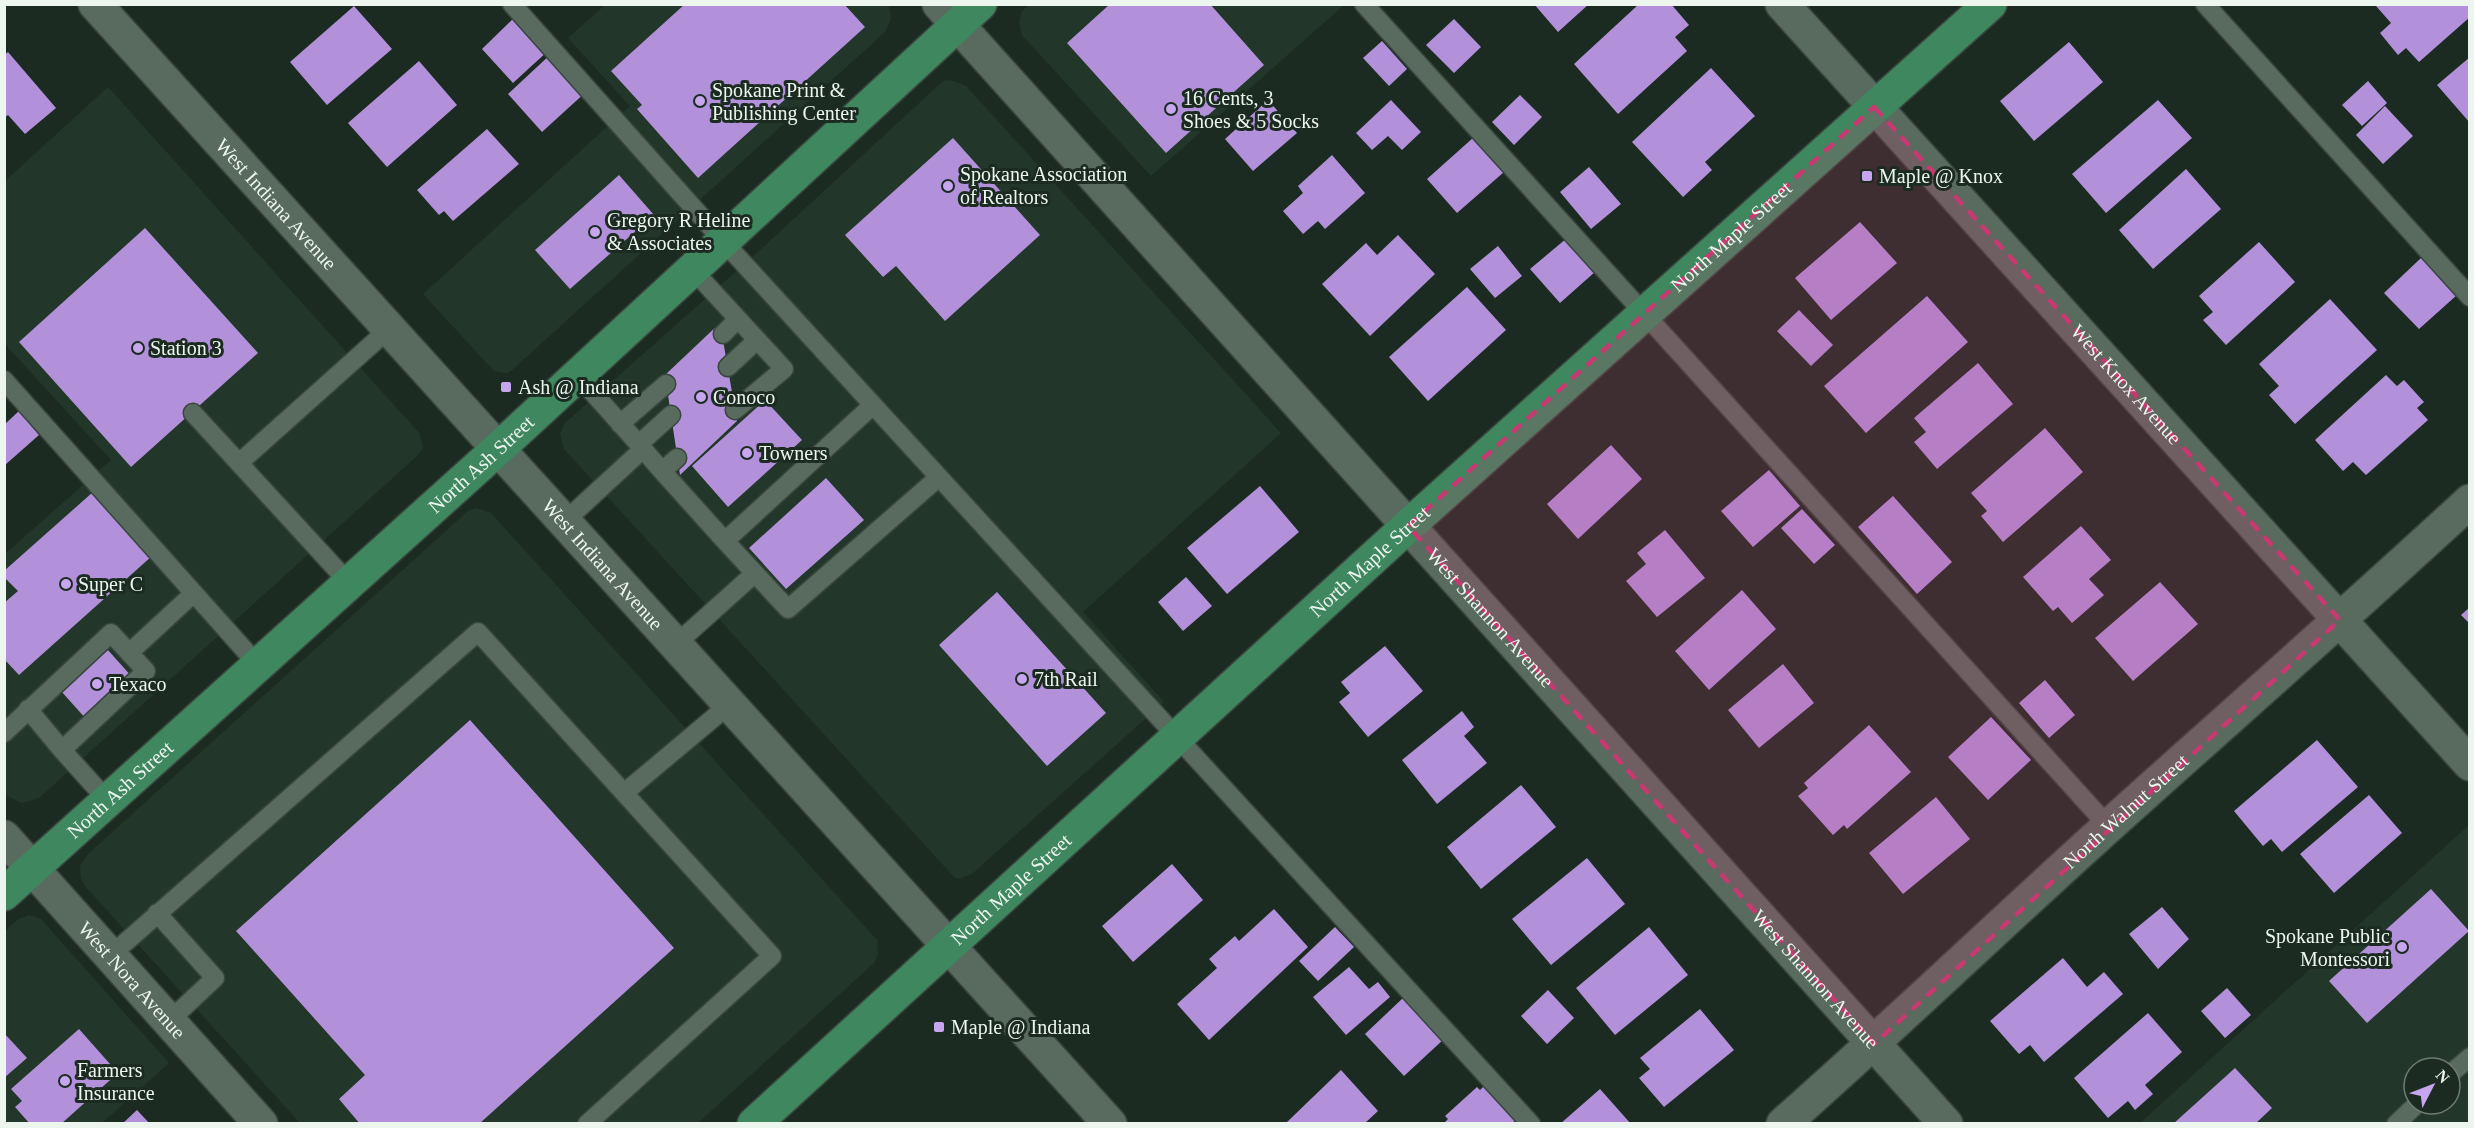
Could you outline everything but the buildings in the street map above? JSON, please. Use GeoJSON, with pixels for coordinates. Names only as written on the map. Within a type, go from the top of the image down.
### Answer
{"type":"FeatureCollection","features":[{"type":"Feature","properties":{"kind":"main road","name":"North Maple Street"},"geometry":{"type":"LineString","coordinates":[[754,1124],[948,945],[1178,739],[1408,526],[1990,4]]}},
{"type":"Feature","properties":{"kind":"main road","name":"North Ash Street"},"geometry":{"type":"LineString","coordinates":[[4,894],[349,584],[693,270],[959,11]]}},
{"type":"Feature","properties":{"kind":"street","name":"West Indiana Avenue"},"geometry":{"type":"LineString","coordinates":[[95,4],[1110,1124]]}},
{"type":"Feature","properties":{"kind":"street","name":"West Knox Avenue"},"geometry":{"type":"LineString","coordinates":[[1782,4],[2469,764]]}},
{"type":"Feature","properties":{"kind":"street","name":"West Shannon Avenue"},"geometry":{"type":"LineString","coordinates":[[959,11],[1408,526],[1946,1124]]}},
{"type":"Feature","properties":{"kind":"street","name":"North Walnut Street"},"geometry":{"type":"LineString","coordinates":[[1783,1124],[1874,1044],[2109,827],[2469,501]]}},
{"type":"Feature","properties":{"kind":"street","name":"West Nora Avenue"},"geometry":{"type":"LineString","coordinates":[[4,837],[261,1124]]}},
{"type":"Feature","properties":{"kind":"lane"},"geometry":{"type":"LineString","coordinates":[[512,4],[723,241],[1531,1124]]}},
{"type":"Feature","properties":{"kind":"lane"},"geometry":{"type":"LineString","coordinates":[[1364,4],[1643,315],[2109,827]]}},
{"type":"Feature","properties":{"kind":"lane"},"geometry":{"type":"LineString","coordinates":[[2205,4],[2469,297]]}},
{"type":"Feature","properties":{"kind":"lane"},"geometry":{"type":"LineString","coordinates":[[693,270],[784,369],[735,410]]}},
{"type":"Feature","properties":{"kind":"lane"},"geometry":{"type":"LineString","coordinates":[[723,334],[738,319]]}},
{"type":"Feature","properties":{"kind":"lane"},"geometry":{"type":"LineString","coordinates":[[239,463],[390,328]]}},
{"type":"Feature","properties":{"kind":"lane"},"geometry":{"type":"LineString","coordinates":[[728,367],[758,340]]}},
{"type":"Feature","properties":{"kind":"lane"},"geometry":{"type":"LineString","coordinates":[[578,376],[754,574],[788,609],[939,477]]}},
{"type":"Feature","properties":{"kind":"lane"},"geometry":{"type":"LineString","coordinates":[[4,380],[258,665]]}},
{"type":"Feature","properties":{"kind":"lane"},"geometry":{"type":"LineString","coordinates":[[620,424],[666,384]]}},
{"type":"Feature","properties":{"kind":"lane"},"geometry":{"type":"LineString","coordinates":[[725,541],[873,405]]}},
{"type":"Feature","properties":{"kind":"lane"},"geometry":{"type":"LineString","coordinates":[[193,413],[349,584]]}},
{"type":"Feature","properties":{"kind":"lane"},"geometry":{"type":"LineString","coordinates":[[564,521],[671,415]]}},
{"type":"Feature","properties":{"kind":"lane"},"geometry":{"type":"LineString","coordinates":[[662,471],[677,458]]}},
{"type":"Feature","properties":{"kind":"lane"},"geometry":{"type":"LineString","coordinates":[[676,644],[754,574]]}},
{"type":"Feature","properties":{"kind":"lane"},"geometry":{"type":"LineString","coordinates":[[129,653],[194,593]]}},
{"type":"Feature","properties":{"kind":"lane"},"geometry":{"type":"LineString","coordinates":[[111,955],[477,632],[772,956],[587,1124]]}},
{"type":"Feature","properties":{"kind":"lane"},"geometry":{"type":"LineString","coordinates":[[4,733],[111,633],[146,671],[62,750]]}},
{"type":"Feature","properties":{"kind":"lane"},"geometry":{"type":"LineString","coordinates":[[624,794],[730,704]]}},
{"type":"Feature","properties":{"kind":"lane"},"geometry":{"type":"LineString","coordinates":[[28,709],[108,801]]}},
{"type":"Feature","properties":{"kind":"lane"},"geometry":{"type":"LineString","coordinates":[[157,913],[215,978],[169,1021]]}},
{"type":"Feature","properties":{"kind":"highlighted area"},"geometry":{"type":"Polygon","coordinates":[[[1874,107],[2340,620],[1874,1044],[1408,526],[1874,107]]]}},
{"type":"Feature","properties":{"kind":"shaded area"},"geometry":{"type":"Polygon","coordinates":[[[605,5],[889,5],[891,19],[885,32],[512,370],[507,373],[494,371],[423,294],[630,106],[568,38],[605,5]]]}},
{"type":"Feature","properties":{"kind":"shaded area"},"geometry":{"type":"Polygon","coordinates":[[[1029,5],[1344,5],[1151,176],[1022,35],[1019,22],[1022,11],[1029,5]]]}},
{"type":"Feature","properties":{"kind":"shaded area"},"geometry":{"type":"Polygon","coordinates":[[[951,80],[966,86],[1281,433],[1083,612],[1164,702],[972,874],[961,878],[955,878],[564,449],[560,434],[564,424],[758,252],[943,81],[951,80]]]}},
{"type":"Feature","properties":{"kind":"shaded area"},"geometry":{"type":"Polygon","coordinates":[[[108,87],[420,434],[423,449],[39,798],[22,803],[5,795],[5,554],[111,460],[5,344],[5,181],[108,87]]]}},
{"type":"Feature","properties":{"kind":"shaded area"},"geometry":{"type":"Polygon","coordinates":[[[476,508],[491,513],[877,940],[878,955],[874,963],[698,1123],[300,1123],[85,886],[81,878],[80,865],[88,854],[468,511],[476,508]]]}},
{"type":"Feature","properties":{"kind":"shaded area","name":"Spokane Public Montessori"},"geometry":{"type":"Polygon","coordinates":[[[2469,825],[2469,1123],[2140,1123],[2469,825]]]}},
{"type":"Feature","properties":{"kind":"shaded area"},"geometry":{"type":"Polygon","coordinates":[[[29,915],[41,919],[169,1063],[102,1123],[5,1124],[5,931],[18,919],[29,915]]]}},
{"type":"Feature","properties":{"kind":"place","name":"Spokane Print & Publishing Center"},"geometry":{"type":"Point","coordinates":[700,101]}},
{"type":"Feature","properties":{"kind":"place","name":"16 Cents, 3 Shoes & 5 Socks"},"geometry":{"type":"Point","coordinates":[1171,109]}},
{"type":"Feature","properties":{"kind":"place","name":"Maple @ Knox"},"geometry":{"type":"Point","coordinates":[1867,176]}},
{"type":"Feature","properties":{"kind":"place","name":"Spokane Association of Realtors"},"geometry":{"type":"Point","coordinates":[948,186]}},
{"type":"Feature","properties":{"kind":"place","name":"Gregory R Heline & Associates"},"geometry":{"type":"Point","coordinates":[595,232]}},
{"type":"Feature","properties":{"kind":"place","name":"Station 3"},"geometry":{"type":"Point","coordinates":[138,348]}},
{"type":"Feature","properties":{"kind":"place","name":"Ash @ Indiana"},"geometry":{"type":"Point","coordinates":[506,387]}},
{"type":"Feature","properties":{"kind":"place","name":"Conoco"},"geometry":{"type":"Point","coordinates":[701,397]}},
{"type":"Feature","properties":{"kind":"place","name":"Towners"},"geometry":{"type":"Point","coordinates":[747,453]}},
{"type":"Feature","properties":{"kind":"place","name":"Super C"},"geometry":{"type":"Point","coordinates":[66,584]}},
{"type":"Feature","properties":{"kind":"place","name":"7th Rail"},"geometry":{"type":"Point","coordinates":[1022,679]}},
{"type":"Feature","properties":{"kind":"place","name":"Texaco"},"geometry":{"type":"Point","coordinates":[97,684]}},
{"type":"Feature","properties":{"kind":"place","name":"Spokane Public Montessori"},"geometry":{"type":"Point","coordinates":[2402,947]}},
{"type":"Feature","properties":{"kind":"place","name":"Maple @ Indiana"},"geometry":{"type":"Point","coordinates":[939,1027]}},
{"type":"Feature","properties":{"kind":"place","name":"Farmers Insurance"},"geometry":{"type":"Point","coordinates":[65,1081]}}]}
